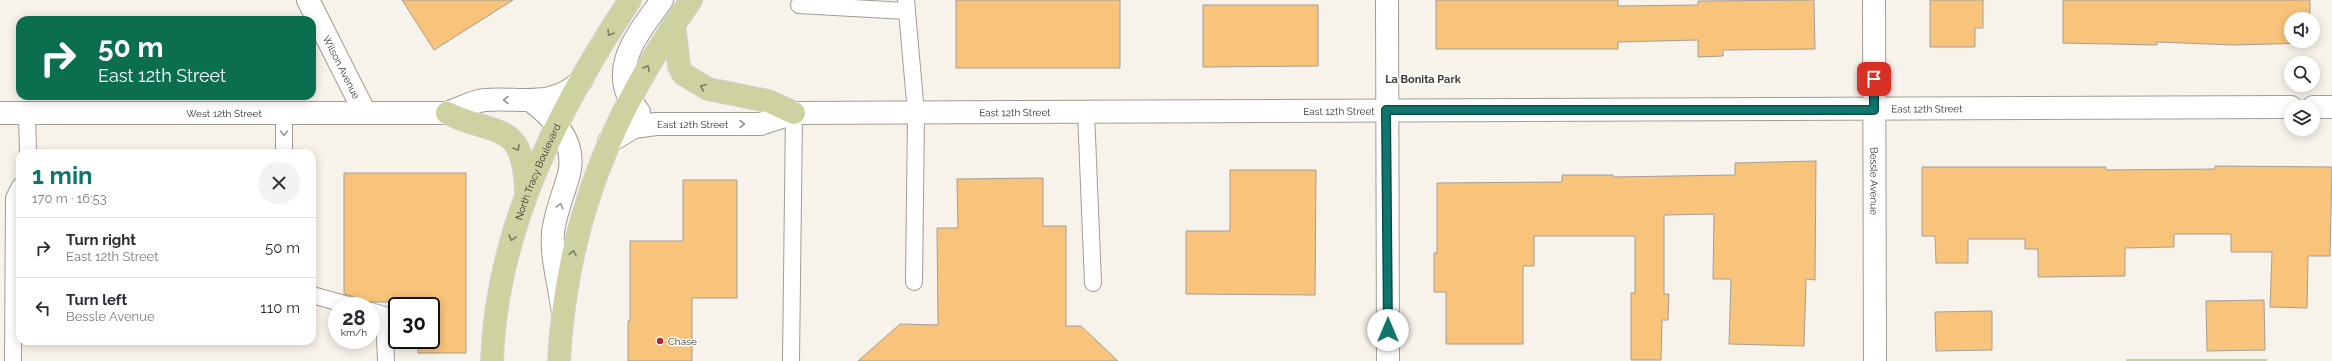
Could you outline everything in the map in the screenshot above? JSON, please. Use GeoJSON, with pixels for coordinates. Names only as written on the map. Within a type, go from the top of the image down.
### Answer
{"type":"FeatureCollection","features":[{"type":"Feature","properties":{"kind":"main road","name":"North Tracy Boulevard"},"geometry":{"type":"LineString","coordinates":[[492,361],[496,312],[502,280],[526,194],[557,126],[581,82],[630,0]]}},
{"type":"Feature","properties":{"kind":"main road"},"geometry":{"type":"LineString","coordinates":[[560,361],[563,314],[574,247],[584,207],[609,142],[630,99],[674,24],[691,0]]}},
{"type":"Feature","properties":{"kind":"main road"},"geometry":{"type":"LineString","coordinates":[[674,24],[676,53],[679,66],[683,74],[708,89],[768,101],[794,113]]}},
{"type":"Feature","properties":{"kind":"main road"},"geometry":{"type":"LineString","coordinates":[[447,113],[460,119],[488,126],[508,136],[519,149],[525,167],[526,194]]}},
{"type":"Feature","properties":{"kind":"street","name":"Wilson Avenue"},"geometry":{"type":"LineString","coordinates":[[308,0],[365,113]]}},
{"type":"Feature","properties":{"kind":"street"},"geometry":{"type":"LineString","coordinates":[[656,124],[643,116],[630,99],[623,81],[624,64],[629,52],[662,0]]}},
{"type":"Feature","properties":{"kind":"street"},"geometry":{"type":"LineString","coordinates":[[1387,0],[1386,110],[1388,361]]}},
{"type":"Feature","properties":{"kind":"street","name":"Bessle Avenue"},"geometry":{"type":"LineString","coordinates":[[1874,0],[1875,361]]}},
{"type":"Feature","properties":{"kind":"street"},"geometry":{"type":"LineString","coordinates":[[447,113],[484,100],[548,99],[563,95],[581,82]]}},
{"type":"Feature","properties":{"kind":"street"},"geometry":{"type":"LineString","coordinates":[[530,100],[543,110],[566,139],[571,164],[553,232],[563,314]]}},
{"type":"Feature","properties":{"kind":"street","name":"East 12th Street"},"geometry":{"type":"LineString","coordinates":[[609,142],[634,127],[656,124],[760,124],[794,113],[1386,110],[1874,110],[2284,107]]}},
{"type":"Feature","properties":{"kind":"street"},"geometry":{"type":"LineString","coordinates":[[2320,107],[2332,107]]}},
{"type":"Feature","properties":{"kind":"street","name":"West 12th Street"},"geometry":{"type":"LineString","coordinates":[[0,113],[447,113]]}},
{"type":"Feature","properties":{"kind":"lane"},"geometry":{"type":"LineString","coordinates":[[803,0],[799,5],[906,6],[916,113],[914,282]]}},
{"type":"Feature","properties":{"kind":"lane"},"geometry":{"type":"LineString","coordinates":[[1086,112],[1092,283]]}},
{"type":"Feature","properties":{"kind":"lane"},"geometry":{"type":"LineString","coordinates":[[791,361],[794,113]]}},
{"type":"Feature","properties":{"kind":"lane"},"geometry":{"type":"LineString","coordinates":[[27,114],[28,149]]}},
{"type":"Feature","properties":{"kind":"lane"},"geometry":{"type":"LineString","coordinates":[[284,114],[284,149]]}},
{"type":"Feature","properties":{"kind":"lane"},"geometry":{"type":"LineString","coordinates":[[11,194],[13,361]]}},
{"type":"Feature","properties":{"kind":"lane"},"geometry":{"type":"LineString","coordinates":[[316,296],[328,299]]}},
{"type":"Feature","properties":{"kind":"lane"},"geometry":{"type":"LineString","coordinates":[[380,314],[384,315],[386,361]]}},
{"type":"Feature","properties":{"kind":"green space"},"geometry":{"type":"Polygon","coordinates":[[[2126,359],[2267,359],[2267,361],[2126,361],[2126,359]]]}},
{"type":"Feature","properties":{"kind":"building"},"geometry":{"type":"Polygon","coordinates":[[[402,0],[513,0],[434,50],[402,0]]]}},
{"type":"Feature","properties":{"kind":"building"},"geometry":{"type":"Polygon","coordinates":[[[956,0],[1120,0],[1120,68],[956,68],[956,0]]]}},
{"type":"Feature","properties":{"kind":"building"},"geometry":{"type":"Polygon","coordinates":[[[1436,0],[1618,0],[1618,6],[1698,5],[1698,1],[1814,0],[1815,49],[1723,50],[1723,56],[1698,57],[1698,40],[1618,42],[1618,49],[1436,49],[1436,0]]]}},
{"type":"Feature","properties":{"kind":"building"},"geometry":{"type":"Polygon","coordinates":[[[1930,0],[1983,0],[1983,28],[1975,28],[1975,47],[1930,47],[1930,0]]]}},
{"type":"Feature","properties":{"kind":"building"},"geometry":{"type":"Polygon","coordinates":[[[2063,0],[2310,0],[2310,12],[2284,12],[2284,44],[2234,45],[2157,42],[2157,45],[2063,43],[2063,0]]]}},
{"type":"Feature","properties":{"kind":"building"},"geometry":{"type":"Polygon","coordinates":[[[1203,5],[1318,5],[1318,66],[1203,67],[1203,5]]]}},
{"type":"Feature","properties":{"kind":"building"},"geometry":{"type":"Polygon","coordinates":[[[1816,161],[1815,280],[1806,279],[1804,346],[1729,344],[1731,279],[1713,279],[1714,214],[1664,215],[1664,294],[1669,294],[1668,320],[1662,320],[1661,360],[1631,360],[1631,293],[1635,293],[1635,236],[1534,236],[1534,266],[1523,266],[1523,344],[1446,344],[1446,292],[1434,292],[1434,253],[1437,253],[1437,183],[1562,182],[1562,175],[1613,175],[1613,177],[1735,175],[1735,163],[1816,161]]]}},
{"type":"Feature","properties":{"kind":"building"},"geometry":{"type":"Polygon","coordinates":[[[2215,166],[2332,167],[2330,256],[2308,256],[2307,308],[2270,307],[2272,252],[2231,252],[2231,234],[2174,234],[2174,247],[2125,248],[2125,276],[2038,277],[2038,249],[2025,249],[2025,239],[1968,239],[1968,263],[1936,263],[1935,236],[1922,236],[1922,167],[2106,167],[2106,170],[2215,169],[2215,166]]]}},
{"type":"Feature","properties":{"kind":"building"},"geometry":{"type":"Polygon","coordinates":[[[1230,170],[1316,170],[1315,295],[1186,294],[1186,231],[1230,231],[1230,170]]]}},
{"type":"Feature","properties":{"kind":"building"},"geometry":{"type":"Polygon","coordinates":[[[344,173],[466,173],[466,353],[418,353],[418,349],[440,349],[440,297],[388,297],[388,302],[380,302],[380,297],[355,297],[344,294],[344,173]]]}},
{"type":"Feature","properties":{"kind":"building"},"geometry":{"type":"Polygon","coordinates":[[[1043,178],[1043,226],[1066,226],[1066,326],[1081,326],[1118,361],[858,361],[900,324],[938,325],[937,228],[958,228],[957,179],[1043,178]]]}},
{"type":"Feature","properties":{"kind":"building"},"geometry":{"type":"Polygon","coordinates":[[[683,180],[737,180],[737,298],[692,298],[692,361],[628,361],[628,321],[630,321],[630,241],[683,241],[683,180]]]}},
{"type":"Feature","properties":{"kind":"building"},"geometry":{"type":"Polygon","coordinates":[[[2264,300],[2265,350],[2207,351],[2206,301],[2264,300]]]}},
{"type":"Feature","properties":{"kind":"building"},"geometry":{"type":"Polygon","coordinates":[[[1992,311],[1992,350],[1936,351],[1935,312],[1992,311]]]}},
{"type":"Feature","properties":{"kind":"place","name":"Chase"},"geometry":{"type":"Point","coordinates":[660,341]}},
{"type":"Feature","properties":{"kind":"district","name":"La Bonita Park"},"geometry":{"type":"Point","coordinates":[1423,79]}},
{"type":"Feature","properties":{"kind":"route"},"geometry":{"type":"LineString","coordinates":[[1388,330],[1386,110],[1874,110],[1874,79]]}}]}
